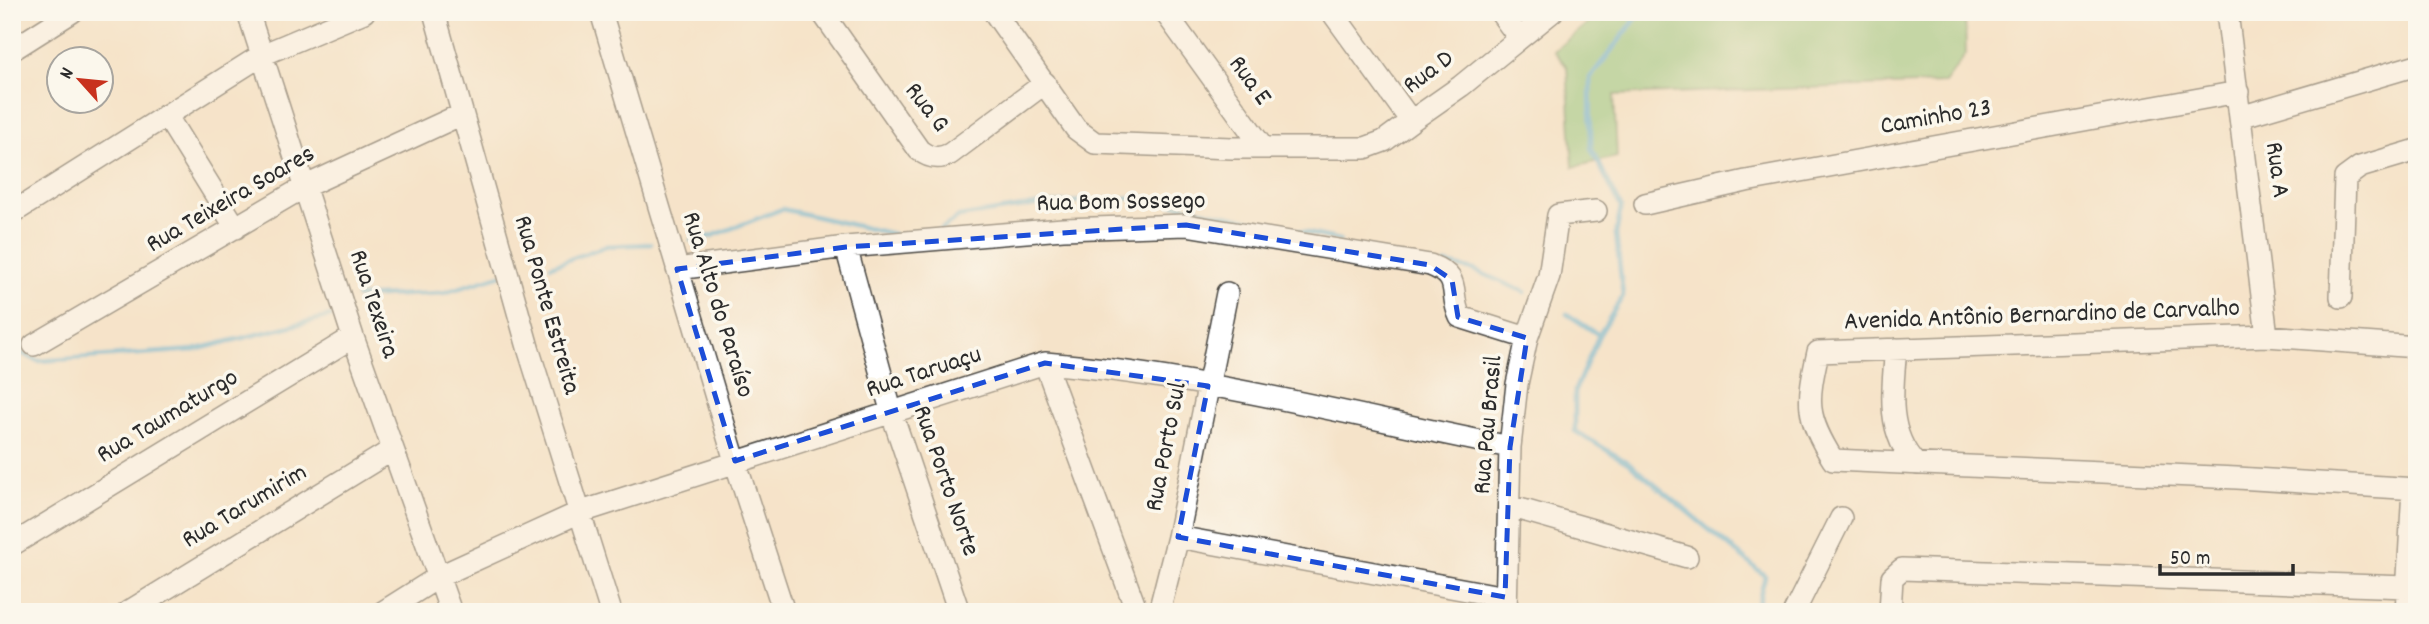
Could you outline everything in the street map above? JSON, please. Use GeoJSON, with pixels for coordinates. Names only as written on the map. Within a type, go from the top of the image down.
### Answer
{"type":"FeatureCollection","features":[{"type":"Feature","properties":{"kind":"street"},"geometry":{"type":"LineString","coordinates":[[12,50],[72,12]]}},
{"type":"Feature","properties":{"kind":"street","name":"Rua Texeira"},"geometry":{"type":"LineString","coordinates":[[248,12],[353,337],[451,612]]}},
{"type":"Feature","properties":{"kind":"street"},"geometry":{"type":"LineString","coordinates":[[12,213],[262,55],[364,12]]}},
{"type":"Feature","properties":{"kind":"street","name":"Rua Ponte Estreita"},"geometry":{"type":"LineString","coordinates":[[434,12],[578,513],[611,612]]}},
{"type":"Feature","properties":{"kind":"street","name":"Rua Alto do Paraíso"},"geometry":{"type":"LineString","coordinates":[[601,12],[735,461],[784,612]]}},
{"type":"Feature","properties":{"kind":"street","name":"Rua G"},"geometry":{"type":"LineString","coordinates":[[822,12],[919,150],[927,156],[939,158],[950,154],[1045,83]]}},
{"type":"Feature","properties":{"kind":"street","name":"Rua Bom Sossego"},"geometry":{"type":"LineString","coordinates":[[994,12],[1076,129],[1096,143],[1365,148],[1384,141],[1411,121]]}},
{"type":"Feature","properties":{"kind":"street","name":"Rua E"},"geometry":{"type":"LineString","coordinates":[[1165,12],[1263,148]]}},
{"type":"Feature","properties":{"kind":"street","name":"Rua D"},"geometry":{"type":"LineString","coordinates":[[1332,12],[1411,121],[1461,86],[1552,12]]}},
{"type":"Feature","properties":{"kind":"street"},"geometry":{"type":"LineString","coordinates":[[1500,12],[1518,38]]}},
{"type":"Feature","properties":{"kind":"street","name":"Rua A"},"geometry":{"type":"LineString","coordinates":[[2227,12],[2267,336]]}},
{"type":"Feature","properties":{"kind":"street"},"geometry":{"type":"LineString","coordinates":[[2240,117],[2417,65]]}},
{"type":"Feature","properties":{"kind":"street","name":"Caminho 23"},"geometry":{"type":"LineString","coordinates":[[1645,204],[1746,181],[2238,92]]}},
{"type":"Feature","properties":{"kind":"street","name":"Rua Teixeira Soares"},"geometry":{"type":"LineString","coordinates":[[34,345],[306,186],[462,114]]}},
{"type":"Feature","properties":{"kind":"street"},"geometry":{"type":"LineString","coordinates":[[166,115],[236,228]]}},
{"type":"Feature","properties":{"kind":"street"},"geometry":{"type":"LineString","coordinates":[[2342,297],[2345,178],[2360,167],[2417,150]]}},
{"type":"Feature","properties":{"kind":"street","name":"Rua Pau Brasil"},"geometry":{"type":"LineString","coordinates":[[1505,604],[1510,447],[1517,384],[1527,338],[1549,276],[1558,215],[1596,211]]}},
{"type":"Feature","properties":{"kind":"street","name":"Rua Bom Sossego"},"geometry":{"type":"LineString","coordinates":[[677,269],[846,247],[1063,229],[1210,227],[1430,265],[1444,272],[1452,280],[1460,317],[1527,338]]}},
{"type":"Feature","properties":{"kind":"street","name":"Rua Porto Norte"},"geometry":{"type":"LineString","coordinates":[[846,247],[892,414],[959,612]]}},
{"type":"Feature","properties":{"kind":"street","name":"Rua Porto Sul"},"geometry":{"type":"LineString","coordinates":[[1159,612],[1178,537],[1227,293]]}},
{"type":"Feature","properties":{"kind":"street","name":"Avenida Antônio Bernardino de Carvalho"},"geometry":{"type":"LineString","coordinates":[[2415,489],[1833,460],[1814,430],[1810,412],[1811,387],[1818,352],[2267,336],[2417,347]]}},
{"type":"Feature","properties":{"kind":"street","name":"Rua Taumaturgo"},"geometry":{"type":"LineString","coordinates":[[12,545],[353,337]]}},
{"type":"Feature","properties":{"kind":"street"},"geometry":{"type":"LineString","coordinates":[[1896,349],[1892,402],[1895,428],[1905,453],[1916,464]]}},
{"type":"Feature","properties":{"kind":"street"},"geometry":{"type":"LineString","coordinates":[[1045,363],[1137,612]]}},
{"type":"Feature","properties":{"kind":"street","name":"Rua Taruaçu"},"geometry":{"type":"LineString","coordinates":[[383,612],[440,576],[578,513],[1045,363],[1093,366],[1208,386],[1510,447]]}},
{"type":"Feature","properties":{"kind":"street","name":"Rua Tarumirim"},"geometry":{"type":"LineString","coordinates":[[128,612],[392,450]]}},
{"type":"Feature","properties":{"kind":"street"},"geometry":{"type":"LineString","coordinates":[[2406,612],[2415,489]]}},
{"type":"Feature","properties":{"kind":"street"},"geometry":{"type":"LineString","coordinates":[[1510,506],[1687,557]]}},
{"type":"Feature","properties":{"kind":"street"},"geometry":{"type":"LineString","coordinates":[[1794,612],[1841,518]]}},
{"type":"Feature","properties":{"kind":"street"},"geometry":{"type":"LineString","coordinates":[[1178,537],[1505,604]]}},
{"type":"Feature","properties":{"kind":"street"},"geometry":{"type":"LineString","coordinates":[[1890,612],[1892,578],[1902,569],[2407,587]]}},
{"type":"Feature","properties":{"kind":"highlighted area"},"geometry":{"type":"Polygon","coordinates":[[[1186,225],[1430,265],[1452,280],[1458,317],[1527,338],[1510,447],[1505,597],[1178,537],[1208,386],[1045,363],[735,461],[677,269],[846,247],[1186,225]]]}},
{"type":"Feature","properties":{"kind":"green space"},"geometry":{"type":"Polygon","coordinates":[[[1601,12],[1965,12],[1966,54],[1945,83],[1614,95],[1617,157],[1573,167],[1567,67],[1554,51],[1601,12]]]}},
{"type":"Feature","properties":{"kind":"waterway"},"geometry":{"type":"LineString","coordinates":[[1641,12],[1590,78],[1591,148],[1621,207],[1616,234],[1623,296],[1599,335],[1575,390],[1575,431],[1630,464],[1765,576],[1756,612]]}},
{"type":"Feature","properties":{"kind":"waterway"},"geometry":{"type":"LineString","coordinates":[[937,232],[959,217],[1042,204],[1141,197],[1340,240]]}},
{"type":"Feature","properties":{"kind":"waterway"},"geometry":{"type":"LineString","coordinates":[[691,240],[712,236],[782,209],[893,234]]}},
{"type":"Feature","properties":{"kind":"waterway"},"geometry":{"type":"LineString","coordinates":[[551,266],[606,246],[651,244]]}},
{"type":"Feature","properties":{"kind":"waterway"},"geometry":{"type":"LineString","coordinates":[[1446,264],[1474,270],[1525,292]]}},
{"type":"Feature","properties":{"kind":"waterway"},"geometry":{"type":"LineString","coordinates":[[357,297],[443,293],[501,275]]}},
{"type":"Feature","properties":{"kind":"waterway"},"geometry":{"type":"LineString","coordinates":[[1567,314],[1599,335]]}},
{"type":"Feature","properties":{"kind":"waterway"},"geometry":{"type":"LineString","coordinates":[[12,349],[38,361],[194,350],[331,316]]}}]}
